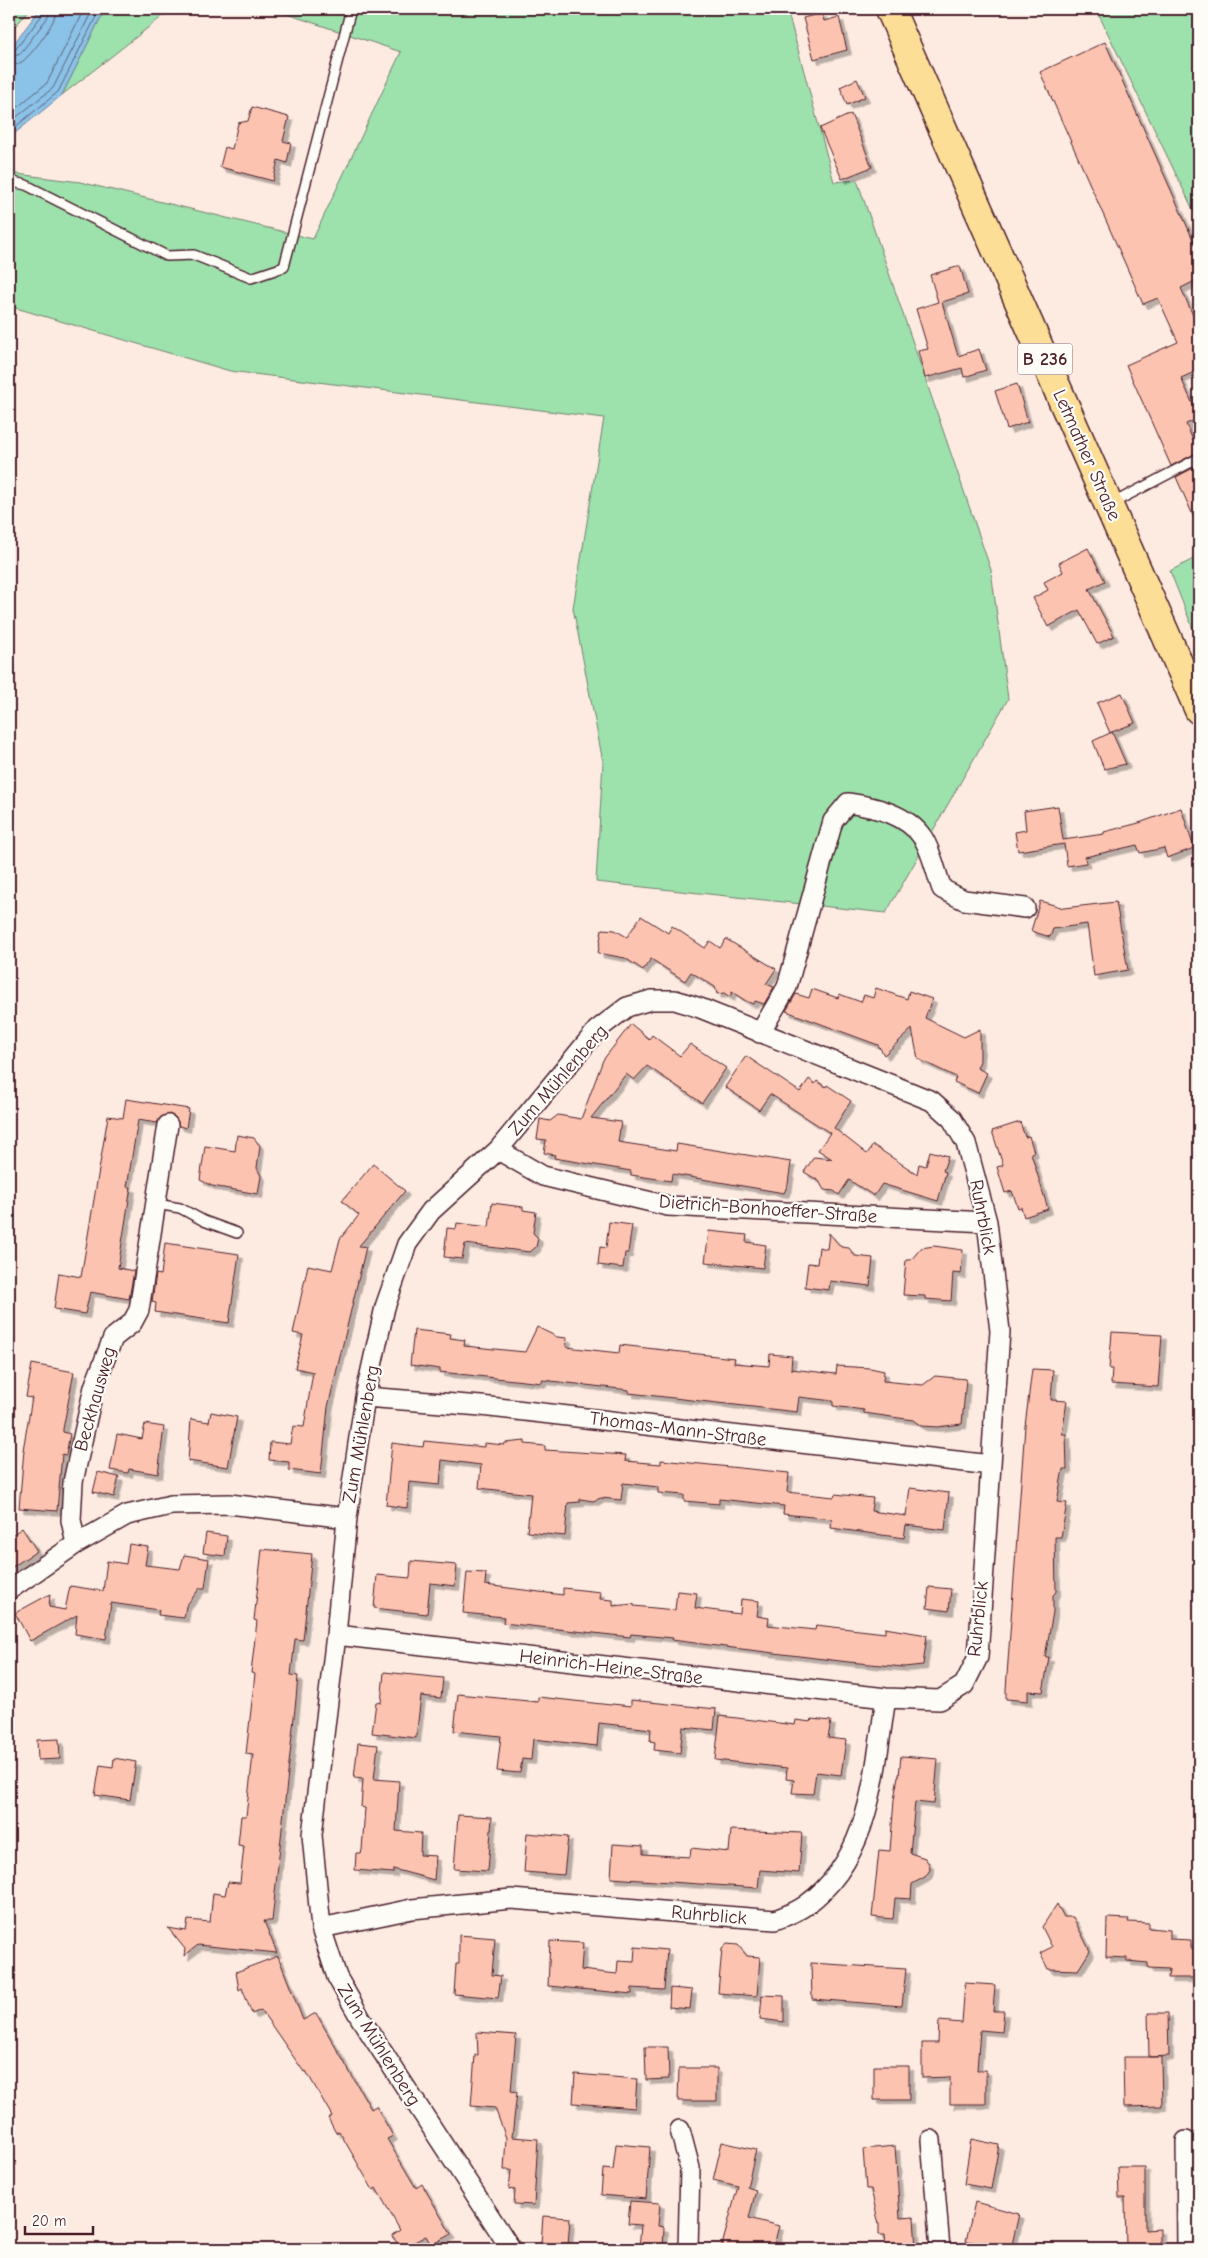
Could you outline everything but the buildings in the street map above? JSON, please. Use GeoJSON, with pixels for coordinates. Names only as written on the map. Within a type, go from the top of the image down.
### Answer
{"type":"FeatureCollection","features":[{"type":"Feature","properties":{"kind":"main road","name":"Letmather Straße"},"geometry":{"type":"LineString","coordinates":[[890,9],[1199,710]]}},
{"type":"Feature","properties":{"kind":"street"},"geometry":{"type":"LineString","coordinates":[[760,1033],[787,987],[833,821],[848,803],[875,807],[901,818],[922,838],[942,888],[964,900],[1025,908]]}},
{"type":"Feature","properties":{"kind":"street","name":"Zum Mühlenberg"},"geometry":{"type":"LineString","coordinates":[[511,2249],[360,2019],[337,1977],[322,1928],[312,1835],[336,1635],[347,1518],[365,1397],[385,1308],[407,1244],[431,1211],[498,1150],[597,1030],[627,1007],[651,1000],[675,1000],[700,1008],[760,1033]]}},
{"type":"Feature","properties":{"kind":"street","name":"Ruhrblick"},"geometry":{"type":"LineString","coordinates":[[322,1928],[412,1909],[511,1899],[775,1920],[806,1906],[834,1878],[854,1848],[869,1806],[886,1698],[940,1700],[964,1684],[978,1656],[1000,1331],[987,1222],[966,1143],[952,1119],[932,1101],[760,1033]]}},
{"type":"Feature","properties":{"kind":"street","name":"Beckhausweg"},"geometry":{"type":"LineString","coordinates":[[76,1544],[71,1520],[70,1502],[84,1430],[94,1387],[113,1338],[132,1323],[139,1310],[168,1125]]}},
{"type":"Feature","properties":{"kind":"street","name":"Dietrich-Bonhoeffer-Straße"},"geometry":{"type":"LineString","coordinates":[[498,1150],[543,1176],[668,1206],[987,1222]]}},
{"type":"Feature","properties":{"kind":"street","name":"Thomas-Mann-Straße"},"geometry":{"type":"LineString","coordinates":[[365,1397],[481,1406],[991,1464]]}},
{"type":"Feature","properties":{"kind":"street","name":"Zum Mühlenberg"},"geometry":{"type":"LineString","coordinates":[[76,1544],[126,1515],[171,1505],[229,1504],[347,1518]]}},
{"type":"Feature","properties":{"kind":"street"},"geometry":{"type":"LineString","coordinates":[[9,1590],[76,1544]]}},
{"type":"Feature","properties":{"kind":"street","name":"Heinrich-Heine-Straße"},"geometry":{"type":"LineString","coordinates":[[336,1635],[886,1698]]}},
{"type":"Feature","properties":{"kind":"street"},"geometry":{"type":"LineString","coordinates":[[680,2130],[690,2168],[688,2249]]}},
{"type":"Feature","properties":{"kind":"street"},"geometry":{"type":"LineString","coordinates":[[931,2140],[940,2249]]}},
{"type":"Feature","properties":{"kind":"street"},"geometry":{"type":"LineString","coordinates":[[1186,2141],[1187,2249]]}},
{"type":"Feature","properties":{"kind":"lane"},"geometry":{"type":"LineString","coordinates":[[9,181],[26,185],[167,256],[194,255],[251,278],[284,267],[351,9]]}},
{"type":"Feature","properties":{"kind":"lane"},"geometry":{"type":"LineString","coordinates":[[1109,505],[1199,458]]}},
{"type":"Feature","properties":{"kind":"lane"},"geometry":{"type":"LineString","coordinates":[[156,1204],[180,1208],[204,1221],[237,1233]]}},
{"type":"Feature","properties":{"kind":"green space"},"geometry":{"type":"Polygon","coordinates":[[[9,9],[30,9],[9,34],[9,9]]]}},
{"type":"Feature","properties":{"kind":"green space"},"geometry":{"type":"Polygon","coordinates":[[[105,9],[172,9],[62,95],[105,9]]]}},
{"type":"Feature","properties":{"kind":"green space"},"geometry":{"type":"Polygon","coordinates":[[[272,9],[787,9],[834,182],[857,180],[991,570],[1008,699],[886,913],[596,882],[603,762],[573,608],[604,418],[230,371],[9,306],[9,173],[80,182],[313,239],[401,52],[272,9]]]}},
{"type":"Feature","properties":{"kind":"green space"},"geometry":{"type":"Polygon","coordinates":[[[1108,9],[1199,9],[1199,222],[1098,13],[1108,9]]]}},
{"type":"Feature","properties":{"kind":"green space"},"geometry":{"type":"Polygon","coordinates":[[[1199,556],[1199,644],[1170,571],[1199,556]]]}},
{"type":"Feature","properties":{"kind":"water"},"geometry":{"type":"Polygon","coordinates":[[[40,9],[105,9],[62,95],[9,138],[9,50],[40,9]]]}}]}
